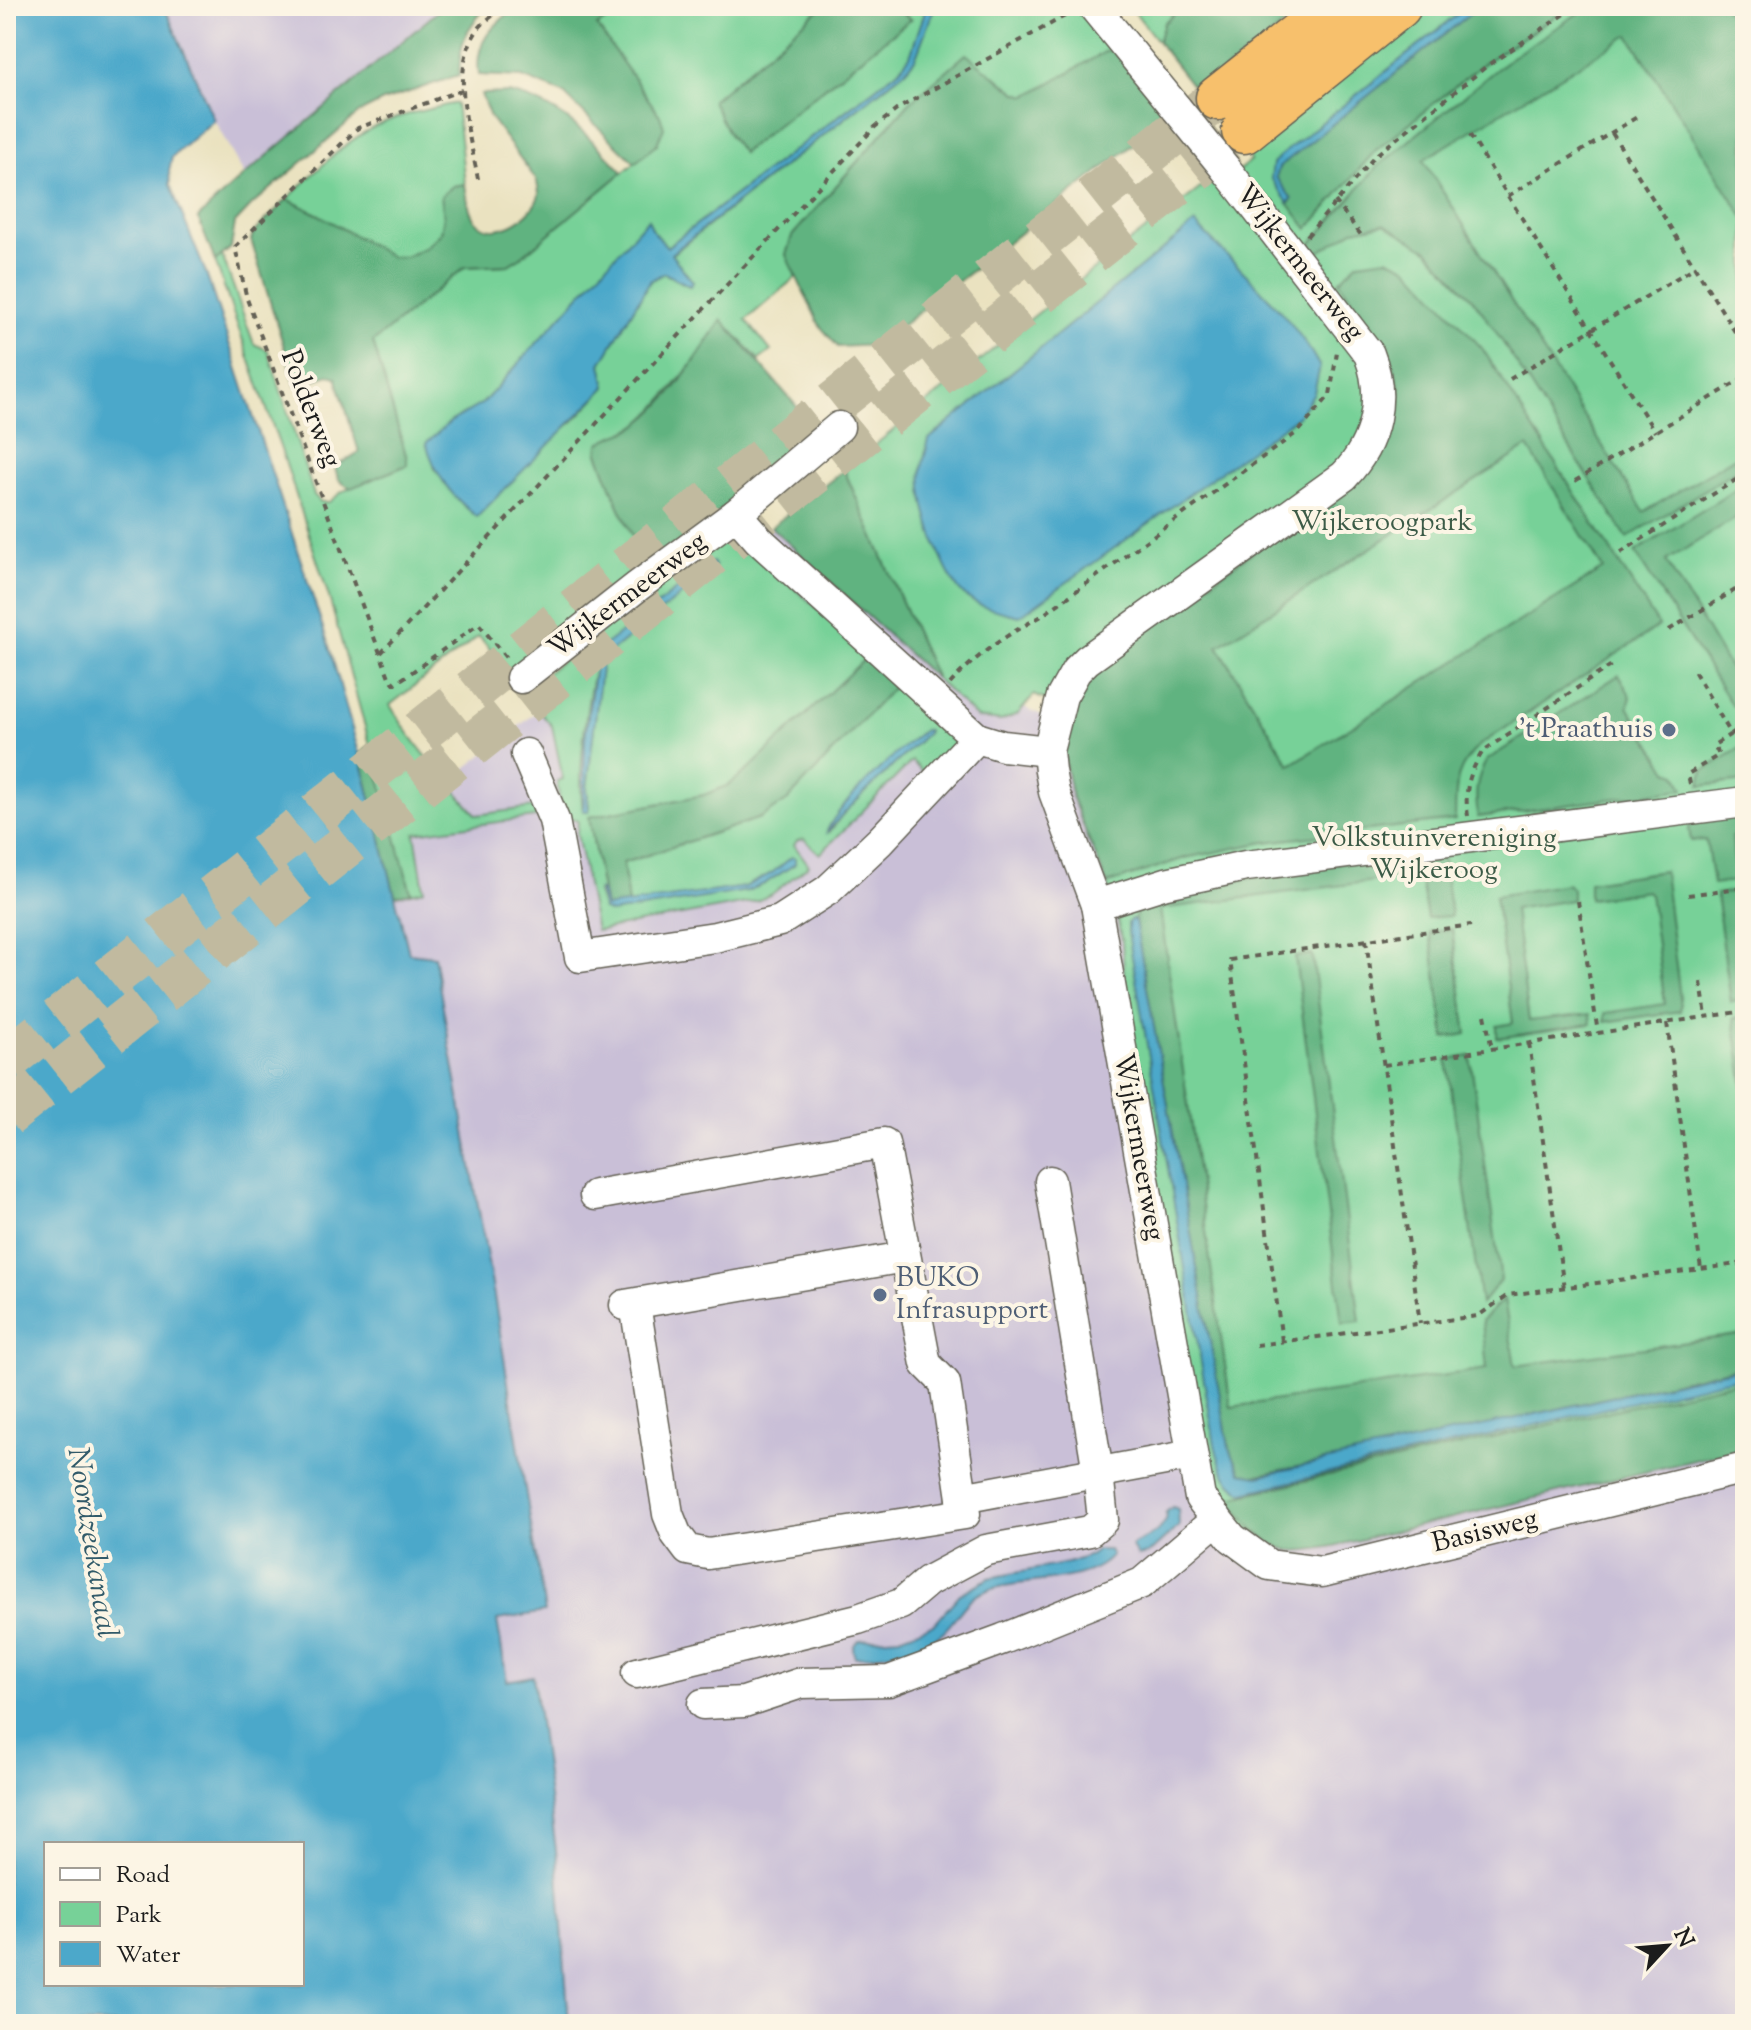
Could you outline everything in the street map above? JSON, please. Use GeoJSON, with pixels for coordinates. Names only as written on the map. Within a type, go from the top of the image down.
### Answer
{"type":"FeatureCollection","features":[{"type":"Feature","properties":{"kind":"highway"},"geometry":{"type":"LineString","coordinates":[[1216,127],[1334,6]]}},
{"type":"Feature","properties":{"kind":"highway"},"geometry":{"type":"LineString","coordinates":[[1216,127],[1399,6]]}},
{"type":"Feature","properties":{"kind":"street","name":"Wijkermeerweg"},"geometry":{"type":"LineString","coordinates":[[1093,6],[1216,127],[1292,254],[1369,354],[1377,381],[1378,398],[1370,438],[1359,459],[1344,476],[1087,660],[1076,671],[1062,696],[1048,751],[1054,792],[1096,905],[1200,1498],[1224,1529]]}},
{"type":"Feature","properties":{"kind":"street","name":"Wijkermeerweg"},"geometry":{"type":"LineString","coordinates":[[521,678],[736,514],[839,427]]}},
{"type":"Feature","properties":{"kind":"street","name":"Wijkermeerweg"},"geometry":{"type":"LineString","coordinates":[[736,514],[759,540],[977,738],[1003,746],[1048,751]]}},
{"type":"Feature","properties":{"kind":"street"},"geometry":{"type":"LineString","coordinates":[[526,754],[554,820],[580,957],[715,937],[780,921],[828,890],[880,841],[977,738]]}},
{"type":"Feature","properties":{"kind":"street"},"geometry":{"type":"LineString","coordinates":[[1096,905],[1166,883],[1246,866],[1745,802]]}},
{"type":"Feature","properties":{"kind":"street"},"geometry":{"type":"LineString","coordinates":[[595,1195],[884,1143],[926,1364],[945,1383],[965,1514],[708,1554],[688,1550],[676,1534],[668,1514],[630,1305],[905,1257]]}},
{"type":"Feature","properties":{"kind":"street"},"geometry":{"type":"LineString","coordinates":[[637,1673],[858,1619],[901,1604],[928,1581],[986,1550],[1090,1531],[1103,1520],[1098,1472],[1050,1181]]}},
{"type":"Feature","properties":{"kind":"street"},"geometry":{"type":"LineString","coordinates":[[962,1498],[1192,1455]]}},
{"type":"Feature","properties":{"kind":"street","name":"Basisweg"},"geometry":{"type":"LineString","coordinates":[[1224,1529],[1269,1565],[1322,1572],[1745,1468]]}},
{"type":"Feature","properties":{"kind":"street"},"geometry":{"type":"LineString","coordinates":[[703,1704],[744,1702],[801,1683],[889,1681],[1142,1583],[1224,1529]]}},
{"type":"Feature","properties":{"kind":"path"},"geometry":{"type":"LineString","coordinates":[[478,179],[462,90],[468,55],[477,30],[506,6]]}},
{"type":"Feature","properties":{"kind":"path"},"geometry":{"type":"LineString","coordinates":[[381,653],[875,127],[899,108],[1050,26],[1080,6]]}},
{"type":"Feature","properties":{"kind":"path"},"geometry":{"type":"LineString","coordinates":[[1292,254],[1376,155],[1488,65],[1577,6]]}},
{"type":"Feature","properties":{"kind":"path"},"geometry":{"type":"LineString","coordinates":[[1732,6],[1745,25]]}},
{"type":"Feature","properties":{"kind":"path","name":"Polderweg"},"geometry":{"type":"LineString","coordinates":[[462,90],[358,128],[235,247],[247,299],[389,677],[395,684],[479,624],[521,678]]}},
{"type":"Feature","properties":{"kind":"path"},"geometry":{"type":"LineString","coordinates":[[1508,196],[1637,117]]}},
{"type":"Feature","properties":{"kind":"path"},"geometry":{"type":"LineString","coordinates":[[1612,133],[1745,348]]}},
{"type":"Feature","properties":{"kind":"path"},"geometry":{"type":"LineString","coordinates":[[1470,135],[1655,432]]}},
{"type":"Feature","properties":{"kind":"path"},"geometry":{"type":"LineString","coordinates":[[1335,201],[1361,235]]}},
{"type":"Feature","properties":{"kind":"path"},"geometry":{"type":"LineString","coordinates":[[1510,379],[1695,267]]}},
{"type":"Feature","properties":{"kind":"path"},"geometry":{"type":"LineString","coordinates":[[935,701],[963,669],[1018,628],[1040,617],[1299,431],[1330,395],[1338,344]]}},
{"type":"Feature","properties":{"kind":"path"},"geometry":{"type":"LineString","coordinates":[[1575,481],[1745,377]]}},
{"type":"Feature","properties":{"kind":"path"},"geometry":{"type":"LineString","coordinates":[[1620,553],[1745,474]]}},
{"type":"Feature","properties":{"kind":"path"},"geometry":{"type":"LineString","coordinates":[[1669,630],[1745,584]]}},
{"type":"Feature","properties":{"kind":"path"},"geometry":{"type":"LineString","coordinates":[[1469,821],[1465,796],[1471,769],[1483,751],[1613,664]]}},
{"type":"Feature","properties":{"kind":"path"},"geometry":{"type":"LineString","coordinates":[[1693,669],[1731,734]]}},
{"type":"Feature","properties":{"kind":"path"},"geometry":{"type":"LineString","coordinates":[[1688,774],[1719,755],[1714,745],[1745,725]]}},
{"type":"Feature","properties":{"kind":"path"},"geometry":{"type":"LineString","coordinates":[[1688,895],[1745,887]]}},
{"type":"Feature","properties":{"kind":"path"},"geometry":{"type":"LineString","coordinates":[[1578,901],[1598,1033]]}},
{"type":"Feature","properties":{"kind":"path"},"geometry":{"type":"LineString","coordinates":[[1282,1341],[1230,960],[1471,925]]}},
{"type":"Feature","properties":{"kind":"path"},"geometry":{"type":"LineString","coordinates":[[1366,940],[1420,1323]]}},
{"type":"Feature","properties":{"kind":"path"},"geometry":{"type":"LineString","coordinates":[[1701,982],[1706,1016]]}},
{"type":"Feature","properties":{"kind":"path"},"geometry":{"type":"LineString","coordinates":[[1384,1065],[1745,1011]]}},
{"type":"Feature","properties":{"kind":"path"},"geometry":{"type":"LineString","coordinates":[[1485,1015],[1492,1049]]}},
{"type":"Feature","properties":{"kind":"path"},"geometry":{"type":"LineString","coordinates":[[1667,1023],[1701,1269]]}},
{"type":"Feature","properties":{"kind":"path"},"geometry":{"type":"LineString","coordinates":[[1529,1043],[1564,1288]]}},
{"type":"Feature","properties":{"kind":"path"},"geometry":{"type":"LineString","coordinates":[[1256,1345],[1478,1316],[1508,1295],[1745,1263]]}},
{"type":"Feature","properties":{"kind":"shaded area"},"geometry":{"type":"Polygon","coordinates":[[[164,6],[462,6],[249,184],[214,120],[164,6]]]}},
{"type":"Feature","properties":{"kind":"shaded area"},"geometry":{"type":"Polygon","coordinates":[[[771,527],[912,657],[1082,733],[1745,1408],[1745,2024],[569,2024],[557,1857],[534,1677],[507,1682],[497,1620],[544,1611],[494,1296],[434,957],[409,954],[380,836],[771,527]]]}},
{"type":"Feature","properties":{"kind":"green space"},"geometry":{"type":"Polygon","coordinates":[[[444,6],[488,6],[473,22],[465,37],[459,75],[383,101],[359,113],[252,205],[235,223],[231,248],[215,261],[198,218],[444,6]]]}},
{"type":"Feature","properties":{"kind":"green space"},"geometry":{"type":"Polygon","coordinates":[[[517,6],[628,6],[597,26],[660,116],[664,128],[657,144],[635,163],[563,93],[522,77],[479,75],[482,44],[493,28],[517,6]]]}},
{"type":"Feature","properties":{"kind":"green space"},"geometry":{"type":"Polygon","coordinates":[[[628,6],[823,6],[712,100],[742,153],[911,19],[892,6],[927,6],[910,56],[899,70],[667,247],[648,220],[483,403],[450,422],[434,467],[464,506],[574,421],[606,387],[601,364],[650,281],[664,273],[689,286],[693,282],[671,255],[905,71],[915,59],[935,6],[1075,6],[1112,48],[1027,96],[1017,93],[966,55],[910,102],[792,236],[786,255],[796,277],[746,320],[771,351],[759,360],[722,320],[693,363],[655,409],[637,426],[624,432],[598,453],[648,568],[512,676],[479,636],[390,705],[442,776],[477,815],[541,806],[543,816],[415,833],[424,890],[411,893],[329,597],[215,261],[222,255],[254,344],[268,350],[314,495],[321,502],[329,502],[343,491],[407,465],[373,342],[465,267],[508,265],[521,257],[657,144],[660,116],[597,26],[628,6]]]}},
{"type":"Feature","properties":{"kind":"green space"},"geometry":{"type":"Polygon","coordinates":[[[823,6],[892,6],[911,19],[742,153],[712,101],[823,6]]]}},
{"type":"Feature","properties":{"kind":"green space"},"geometry":{"type":"Polygon","coordinates":[[[1130,6],[1181,6],[1164,23],[1158,42],[1130,6]]]}},
{"type":"Feature","properties":{"kind":"green space"},"geometry":{"type":"Polygon","coordinates":[[[1181,6],[1309,6],[1197,92],[1158,42],[1164,23],[1181,6]]]}},
{"type":"Feature","properties":{"kind":"green space","name":"Volkstuinvereniging Wijkeroog"},"geometry":{"type":"Polygon","coordinates":[[[1425,6],[1468,6],[1280,156],[1474,6],[1745,6],[1745,1448],[1333,1546],[1288,1550],[1240,1526],[1206,1481],[1126,1006],[1122,942],[1105,875],[1086,837],[1071,711],[1034,695],[1018,714],[1001,721],[977,718],[936,679],[844,470],[1065,291],[1215,177],[1222,184],[1251,160],[1245,152],[1425,6]]]}},
{"type":"Feature","properties":{"kind":"green space"},"geometry":{"type":"Polygon","coordinates":[[[1480,6],[1571,6],[1484,63],[1375,151],[1308,229],[1288,203],[1291,201],[1276,177],[1279,167],[1480,6]]]}},
{"type":"Feature","properties":{"kind":"green space"},"geometry":{"type":"Polygon","coordinates":[[[1589,6],[1723,6],[1745,36],[1745,219],[1629,35],[1423,160],[1644,512],[1745,451],[1745,465],[1627,538],[1493,327],[1428,250],[1384,224],[1354,230],[1317,253],[1310,245],[1377,167],[1509,59],[1589,6]]]}},
{"type":"Feature","properties":{"kind":"green space"},"geometry":{"type":"Polygon","coordinates":[[[1112,48],[1168,116],[877,345],[838,347],[820,326],[786,255],[792,236],[910,102],[966,54],[1017,93],[1027,96],[1112,48]]]}},
{"type":"Feature","properties":{"kind":"green space"},"geometry":{"type":"Polygon","coordinates":[[[509,93],[544,105],[572,123],[623,172],[521,257],[508,265],[465,267],[373,342],[407,465],[351,488],[340,480],[335,467],[359,452],[336,377],[329,375],[296,386],[251,240],[253,233],[287,199],[391,257],[406,257],[426,247],[441,233],[444,216],[441,196],[453,186],[465,184],[469,208],[475,220],[492,229],[512,224],[536,203],[539,194],[537,181],[490,117],[481,94],[509,93]]]}},
{"type":"Feature","properties":{"kind":"green space"},"geometry":{"type":"Polygon","coordinates":[[[456,103],[465,184],[453,186],[441,196],[444,216],[441,233],[426,247],[406,257],[390,257],[287,199],[335,154],[377,125],[456,103]]]}},
{"type":"Feature","properties":{"kind":"green space","name":"Wijkeroogpark"},"geometry":{"type":"Polygon","coordinates":[[[1387,258],[1409,268],[1482,348],[1659,626],[1480,745],[1460,770],[1455,820],[1265,842],[1185,858],[1107,884],[1072,798],[1061,744],[1071,711],[1087,681],[1130,640],[1361,474],[1383,446],[1396,421],[1400,398],[1387,354],[1339,281],[1358,262],[1387,258]],[[1528,447],[1218,646],[1290,765],[1603,569],[1528,447]]]}},
{"type":"Feature","properties":{"kind":"green space"},"geometry":{"type":"Polygon","coordinates":[[[722,320],[819,432],[648,568],[598,453],[599,444],[634,427],[663,402],[722,320]]]}},
{"type":"Feature","properties":{"kind":"green space"},"geometry":{"type":"Polygon","coordinates":[[[844,470],[936,679],[771,527],[844,470]]]}},
{"type":"Feature","properties":{"kind":"green space"},"geometry":{"type":"Polygon","coordinates":[[[1745,484],[1745,512],[1666,561],[1745,694],[1745,698],[1732,706],[1635,552],[1745,484]]]}},
{"type":"Feature","properties":{"kind":"green space"},"geometry":{"type":"Polygon","coordinates":[[[715,541],[745,547],[871,653],[729,785],[704,795],[589,817],[602,892],[599,890],[597,893],[603,910],[747,891],[795,864],[792,857],[772,873],[745,887],[628,905],[623,863],[760,818],[788,800],[900,680],[948,725],[956,744],[924,774],[912,761],[820,854],[804,839],[797,841],[794,845],[809,865],[772,894],[757,901],[596,931],[577,834],[578,821],[561,814],[557,781],[563,779],[552,726],[522,692],[715,541]],[[710,563],[600,650],[584,730],[581,774],[583,811],[589,810],[587,788],[602,659],[707,574],[715,566],[710,563]],[[924,730],[841,809],[829,833],[842,815],[927,733],[924,730]]]}},
{"type":"Feature","properties":{"kind":"green space"},"geometry":{"type":"Polygon","coordinates":[[[871,653],[900,680],[788,800],[760,818],[623,863],[628,905],[605,907],[589,817],[704,795],[729,785],[871,653]]]}},
{"type":"Feature","properties":{"kind":"green space"},"geometry":{"type":"Polygon","coordinates":[[[1619,675],[1631,697],[1628,707],[1668,771],[1677,774],[1684,789],[1478,817],[1477,787],[1487,760],[1619,675]]]}},
{"type":"Feature","properties":{"kind":"green space"},"geometry":{"type":"Polygon","coordinates":[[[371,745],[411,893],[395,896],[360,754],[371,745]]]}},
{"type":"Feature","properties":{"kind":"green space"},"geometry":{"type":"Polygon","coordinates":[[[1745,745],[1745,781],[1700,786],[1703,771],[1745,745]]]}},
{"type":"Feature","properties":{"kind":"green space"},"geometry":{"type":"Polygon","coordinates":[[[1745,807],[1745,834],[1732,836],[1736,881],[1713,884],[1706,840],[1691,841],[1689,829],[1695,814],[1745,807]]]}},
{"type":"Feature","properties":{"kind":"green space"},"geometry":{"type":"Polygon","coordinates":[[[1441,845],[1451,916],[1427,918],[1420,875],[1160,909],[1231,1407],[1487,1369],[1482,1320],[1504,1299],[1515,1366],[1745,1334],[1745,1366],[1404,1445],[1248,1477],[1241,1473],[1229,1448],[1135,921],[1138,898],[1441,845]]]}},
{"type":"Feature","properties":{"kind":"green space"},"geometry":{"type":"Polygon","coordinates":[[[1664,871],[1680,1011],[1605,1022],[1605,1013],[1665,1004],[1650,894],[1647,891],[1589,899],[1589,882],[1664,871]]]}},
{"type":"Feature","properties":{"kind":"green space"},"geometry":{"type":"Polygon","coordinates":[[[1567,884],[1572,889],[1572,900],[1514,909],[1529,1021],[1590,1014],[1591,1024],[1497,1038],[1497,1026],[1513,1023],[1495,896],[1567,884]]]}},
{"type":"Feature","properties":{"kind":"green space"},"geometry":{"type":"Polygon","coordinates":[[[1741,890],[1745,925],[1745,1000],[1731,1002],[1716,894],[1741,890]]]}},
{"type":"Feature","properties":{"kind":"green space"},"geometry":{"type":"Polygon","coordinates":[[[1452,929],[1467,1034],[1445,1038],[1430,932],[1452,929]]]}},
{"type":"Feature","properties":{"kind":"green space"},"geometry":{"type":"Polygon","coordinates":[[[1312,954],[1360,1321],[1342,1323],[1295,957],[1312,954]]]}},
{"type":"Feature","properties":{"kind":"green space"},"geometry":{"type":"Polygon","coordinates":[[[1745,1017],[1745,1096],[1734,1018],[1745,1017]]]}},
{"type":"Feature","properties":{"kind":"green space"},"geometry":{"type":"Polygon","coordinates":[[[1470,1056],[1501,1280],[1481,1304],[1447,1060],[1470,1056]]]}},
{"type":"Feature","properties":{"kind":"green space"},"geometry":{"type":"Polygon","coordinates":[[[1745,1380],[1745,1448],[1334,1546],[1299,1551],[1279,1547],[1254,1530],[1230,1498],[1745,1380]]]}},
{"type":"Feature","properties":{"kind":"water","name":"Noordzeekanaal"},"geometry":{"type":"Polygon","coordinates":[[[6,6],[164,6],[214,120],[172,157],[170,185],[206,273],[329,646],[366,778],[409,953],[434,956],[494,1296],[545,1612],[497,1620],[507,1681],[533,1676],[557,1858],[569,2024],[6,2024],[6,6]]]}},
{"type":"Feature","properties":{"kind":"water"},"geometry":{"type":"Polygon","coordinates":[[[927,6],[935,6],[915,59],[905,71],[671,254],[693,282],[690,286],[664,273],[650,281],[601,364],[606,387],[477,517],[467,509],[439,475],[426,443],[450,422],[483,403],[648,219],[653,231],[667,247],[899,70],[910,56],[927,6]]]}},
{"type":"Feature","properties":{"kind":"water"},"geometry":{"type":"Polygon","coordinates":[[[1468,6],[1480,6],[1279,167],[1276,177],[1292,199],[1288,203],[1271,178],[1273,164],[1280,156],[1468,6]]]}},
{"type":"Feature","properties":{"kind":"water"},"geometry":{"type":"Polygon","coordinates":[[[1195,223],[1279,309],[1308,347],[1320,367],[1314,393],[1298,416],[1020,616],[974,602],[962,593],[946,568],[927,516],[922,482],[929,439],[1195,223]]]}},
{"type":"Feature","properties":{"kind":"water"},"geometry":{"type":"Polygon","coordinates":[[[713,562],[715,566],[707,574],[602,659],[587,788],[589,811],[583,811],[585,738],[597,656],[606,644],[713,562]]]}},
{"type":"Feature","properties":{"kind":"water"},"geometry":{"type":"Polygon","coordinates":[[[924,730],[927,733],[826,834],[854,794],[924,730]]]}},
{"type":"Feature","properties":{"kind":"water"},"geometry":{"type":"Polygon","coordinates":[[[792,857],[795,864],[747,891],[611,913],[603,910],[599,890],[605,907],[745,887],[772,873],[792,857]]]}},
{"type":"Feature","properties":{"kind":"water"},"geometry":{"type":"Polygon","coordinates":[[[1131,919],[1135,921],[1229,1447],[1241,1473],[1258,1476],[1745,1367],[1745,1376],[1244,1493],[1238,1489],[1224,1473],[1215,1445],[1128,933],[1131,919]]]}},
{"type":"Feature","properties":{"kind":"water"},"geometry":{"type":"Polygon","coordinates":[[[1173,1507],[1178,1509],[1179,1526],[1148,1554],[1138,1556],[1131,1546],[1159,1530],[1166,1512],[1173,1507]]]}},
{"type":"Feature","properties":{"kind":"water"},"geometry":{"type":"Polygon","coordinates":[[[1097,1550],[1109,1550],[1112,1555],[1087,1572],[983,1592],[966,1604],[936,1637],[914,1647],[855,1657],[853,1648],[859,1640],[900,1637],[934,1624],[960,1594],[989,1578],[1068,1563],[1097,1550]]]}},
{"type":"Feature","properties":{"kind":"tunnel"},"geometry":{"type":"LineString","coordinates":[[6,1061],[1218,98]]}},
{"type":"Feature","properties":{"kind":"tunnel"},"geometry":{"type":"LineString","coordinates":[[6,1116],[1244,131]]}},
{"type":"Feature","properties":{"kind":"place","name":"'t Praathuis"},"geometry":{"type":"Point","coordinates":[1669,730]}},
{"type":"Feature","properties":{"kind":"place","name":"BUKO Infrasupport"},"geometry":{"type":"Point","coordinates":[880,1295]}}]}
